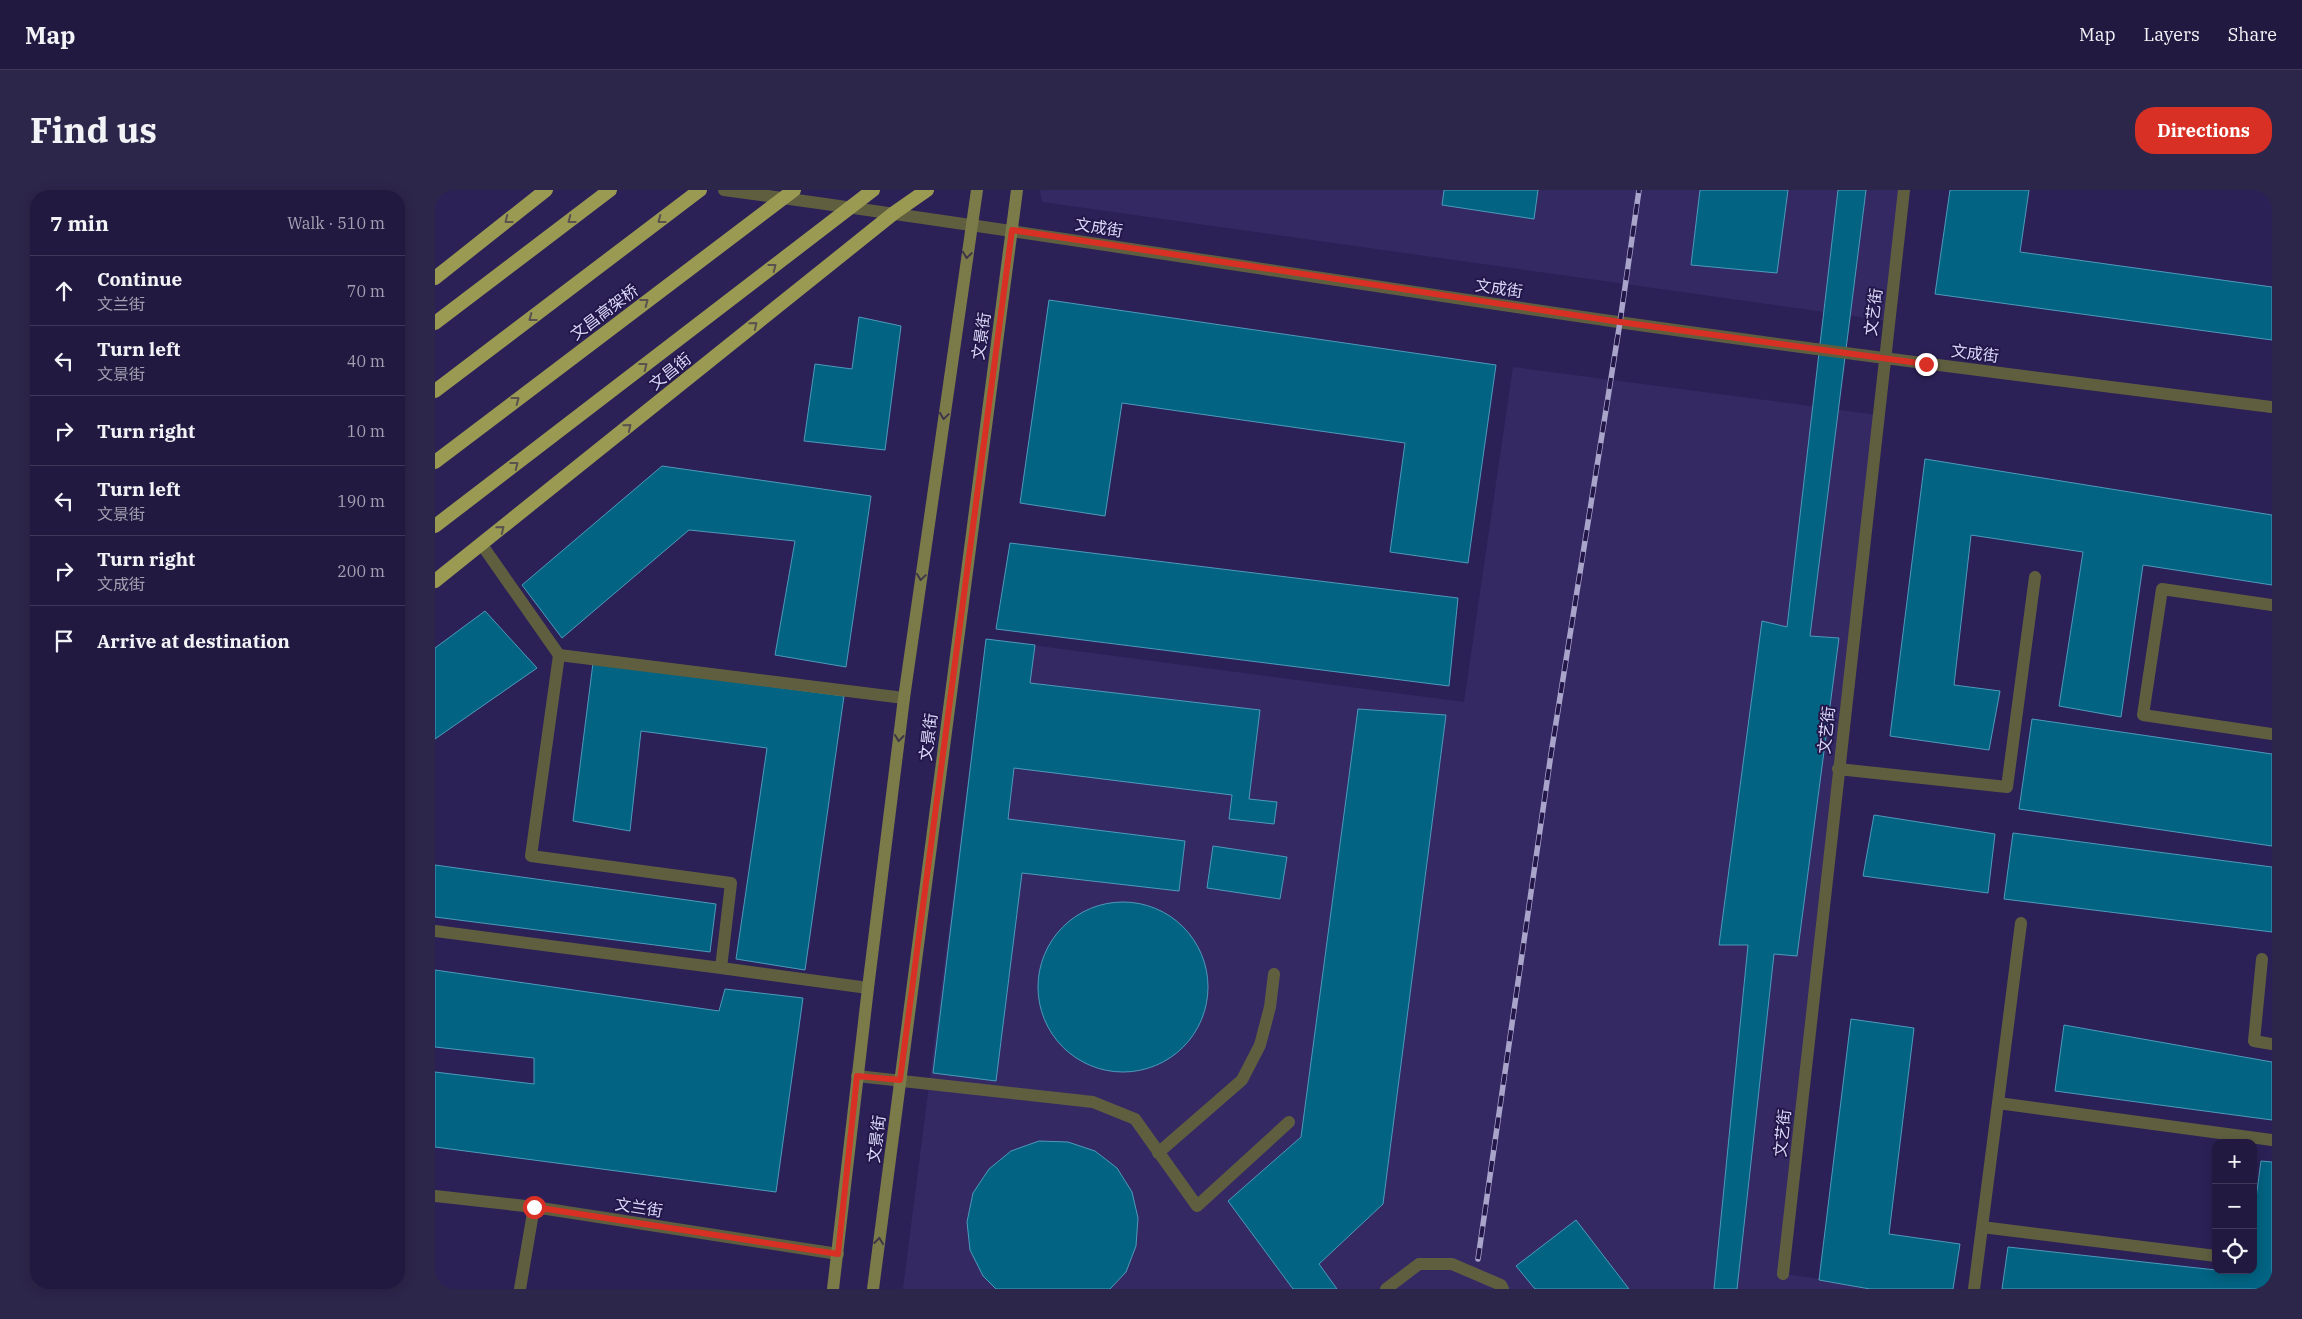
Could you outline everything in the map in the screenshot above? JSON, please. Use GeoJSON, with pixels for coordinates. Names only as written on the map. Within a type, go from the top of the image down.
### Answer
{"type":"FeatureCollection","features":[{"type":"Feature","properties":{"kind":"highway"},"geometry":{"type":"LineString","coordinates":[[435,278],[546,190]]}},
{"type":"Feature","properties":{"kind":"highway"},"geometry":{"type":"LineString","coordinates":[[435,323],[610,190]]}},
{"type":"Feature","properties":{"kind":"highway"},"geometry":{"type":"LineString","coordinates":[[435,391],[700,190]]}},
{"type":"Feature","properties":{"kind":"highway","name":"文昌高架桥"},"geometry":{"type":"LineString","coordinates":[[435,462],[794,190]]}},
{"type":"Feature","properties":{"kind":"highway"},"geometry":{"type":"LineString","coordinates":[[435,526],[873,190]]}},
{"type":"Feature","properties":{"kind":"highway","name":"文昌街"},"geometry":{"type":"LineString","coordinates":[[435,581],[894,213],[927,190]]}},
{"type":"Feature","properties":{"kind":"main road","name":"文景街"},"geometry":{"type":"LineString","coordinates":[[833,1289],[867,988],[904,698],[977,190]]}},
{"type":"Feature","properties":{"kind":"main road","name":"文景街"},"geometry":{"type":"LineString","coordinates":[[873,1289],[1017,190]]}},
{"type":"Feature","properties":{"kind":"street","name":"文成街"},"geometry":{"type":"LineString","coordinates":[[724,190],[1012,230],[1620,322],[1884,358],[2272,407]]}},
{"type":"Feature","properties":{"kind":"street","name":"文艺街"},"geometry":{"type":"LineString","coordinates":[[1783,1274],[1904,190]]}},
{"type":"Feature","properties":{"kind":"street"},"geometry":{"type":"LineString","coordinates":[[482,545],[559,655],[531,856],[731,883],[721,968]]}},
{"type":"Feature","properties":{"kind":"street"},"geometry":{"type":"LineString","coordinates":[[1838,769],[2007,787],[2035,576]]}},
{"type":"Feature","properties":{"kind":"street"},"geometry":{"type":"LineString","coordinates":[[2272,605],[2162,589],[2143,715],[2272,734]]}},
{"type":"Feature","properties":{"kind":"street"},"geometry":{"type":"LineString","coordinates":[[559,655],[904,698]]}},
{"type":"Feature","properties":{"kind":"street"},"geometry":{"type":"LineString","coordinates":[[1974,1289],[2021,923]]}},
{"type":"Feature","properties":{"kind":"street"},"geometry":{"type":"LineString","coordinates":[[435,931],[867,988]]}},
{"type":"Feature","properties":{"kind":"street"},"geometry":{"type":"LineString","coordinates":[[2262,959],[2254,1041],[2272,1044]]}},
{"type":"Feature","properties":{"kind":"street"},"geometry":{"type":"LineString","coordinates":[[1158,1153],[1242,1080],[1260,1045],[1270,1007],[1275,974]]}},
{"type":"Feature","properties":{"kind":"street"},"geometry":{"type":"LineString","coordinates":[[857,1076],[1093,1102],[1135,1119],[1197,1206],[1289,1122]]}},
{"type":"Feature","properties":{"kind":"street"},"geometry":{"type":"LineString","coordinates":[[1998,1103],[2237,1139]]}},
{"type":"Feature","properties":{"kind":"street"},"geometry":{"type":"LineString","coordinates":[[2257,1140],[2272,1140]]}},
{"type":"Feature","properties":{"kind":"street","name":"文兰街"},"geometry":{"type":"LineString","coordinates":[[435,1196],[534,1207],[838,1254]]}},
{"type":"Feature","properties":{"kind":"street"},"geometry":{"type":"LineString","coordinates":[[520,1289],[534,1207]]}},
{"type":"Feature","properties":{"kind":"street"},"geometry":{"type":"LineString","coordinates":[[1982,1227],[2212,1256]]}},
{"type":"Feature","properties":{"kind":"street"},"geometry":{"type":"LineString","coordinates":[[1386,1289],[1419,1264],[1452,1264],[1501,1285],[1503,1289]]}},
{"type":"Feature","properties":{"kind":"shaded area"},"geometry":{"type":"Polygon","coordinates":[[[1040,190],[1904,190],[1888,321],[1042,202],[1040,190]]]}},
{"type":"Feature","properties":{"kind":"shaded area"},"geometry":{"type":"Polygon","coordinates":[[[1513,367],[1878,415],[1783,1274],[1897,1289],[903,1289],[986,639],[1464,702],[1513,367]]]}},
{"type":"Feature","properties":{"kind":"building"},"geometry":{"type":"Polygon","coordinates":[[[1444,190],[1538,190],[1534,219],[1442,205],[1444,190]]]}},
{"type":"Feature","properties":{"kind":"building"},"geometry":{"type":"Polygon","coordinates":[[[1700,190],[1788,190],[1777,273],[1691,265],[1700,190]]]}},
{"type":"Feature","properties":{"kind":"building"},"geometry":{"type":"Polygon","coordinates":[[[1838,190],[1866,190],[1810,636],[1839,638],[1797,956],[1774,954],[1737,1289],[1714,1289],[1748,945],[1719,945],[1762,621],[1787,627],[1838,190]]]}},
{"type":"Feature","properties":{"kind":"building"},"geometry":{"type":"Polygon","coordinates":[[[1950,190],[2029,190],[2020,252],[2272,287],[2272,340],[1935,294],[1950,190]]]}},
{"type":"Feature","properties":{"kind":"building"},"geometry":{"type":"Polygon","coordinates":[[[1049,300],[1496,365],[1468,563],[1390,552],[1405,443],[1122,403],[1105,516],[1020,503],[1049,300]]]}},
{"type":"Feature","properties":{"kind":"building"},"geometry":{"type":"Polygon","coordinates":[[[859,317],[901,326],[885,450],[804,441],[815,364],[852,369],[859,317]]]}},
{"type":"Feature","properties":{"kind":"building"},"geometry":{"type":"Polygon","coordinates":[[[1925,459],[2272,515],[2272,585],[2143,565],[2121,717],[2059,706],[2083,552],[1971,535],[1954,685],[2000,691],[1989,750],[1890,736],[1925,459]]]}},
{"type":"Feature","properties":{"kind":"building"},"geometry":{"type":"Polygon","coordinates":[[[662,466],[871,496],[846,667],[775,655],[795,541],[689,530],[562,638],[522,585],[662,466]]]}},
{"type":"Feature","properties":{"kind":"building"},"geometry":{"type":"Polygon","coordinates":[[[1010,543],[1458,598],[1449,686],[996,629],[1010,543]]]}},
{"type":"Feature","properties":{"kind":"building"},"geometry":{"type":"Polygon","coordinates":[[[485,611],[537,668],[435,739],[435,648],[485,611]]]}},
{"type":"Feature","properties":{"kind":"building"},"geometry":{"type":"Polygon","coordinates":[[[986,639],[1035,645],[1030,683],[1260,710],[1249,799],[1277,802],[1274,824],[1229,819],[1232,795],[1014,768],[1008,819],[1185,841],[1179,891],[1022,873],[996,1081],[933,1073],[986,639]]]}},
{"type":"Feature","properties":{"kind":"building"},"geometry":{"type":"Polygon","coordinates":[[[593,663],[844,696],[805,970],[736,959],[767,748],[641,731],[630,831],[573,821],[593,663]]]}},
{"type":"Feature","properties":{"kind":"building"},"geometry":{"type":"Polygon","coordinates":[[[1358,709],[1446,715],[1383,1204],[1319,1264],[1337,1289],[1293,1289],[1228,1201],[1301,1137],[1358,709]]]}},
{"type":"Feature","properties":{"kind":"building"},"geometry":{"type":"Polygon","coordinates":[[[2032,719],[2272,754],[2272,846],[2019,809],[2032,719]]]}},
{"type":"Feature","properties":{"kind":"building"},"geometry":{"type":"Polygon","coordinates":[[[1874,815],[1995,834],[1988,893],[1863,876],[1874,815]]]}},
{"type":"Feature","properties":{"kind":"building"},"geometry":{"type":"Polygon","coordinates":[[[2013,833],[2272,867],[2272,932],[2004,899],[2013,833]]]}},
{"type":"Feature","properties":{"kind":"building"},"geometry":{"type":"Polygon","coordinates":[[[1213,846],[1287,857],[1280,899],[1207,888],[1213,846]]]}},
{"type":"Feature","properties":{"kind":"building"},"geometry":{"type":"Polygon","coordinates":[[[435,865],[716,904],[710,952],[435,917],[435,865]]]}},
{"type":"Feature","properties":{"kind":"building"},"geometry":{"type":"Polygon","coordinates":[[[1115,902],[1131,902],[1156,908],[1177,921],[1189,933],[1202,954],[1208,987],[1202,1020],[1189,1041],[1177,1053],[1156,1066],[1131,1072],[1115,1072],[1090,1066],[1069,1053],[1057,1041],[1044,1020],[1038,995],[1038,979],[1044,954],[1057,933],[1069,921],[1090,908],[1115,902]]]}},
{"type":"Feature","properties":{"kind":"building"},"geometry":{"type":"Polygon","coordinates":[[[435,970],[719,1011],[725,989],[803,998],[776,1192],[435,1147],[435,1072],[534,1084],[534,1058],[435,1047],[435,970]]]}},
{"type":"Feature","properties":{"kind":"building"},"geometry":{"type":"Polygon","coordinates":[[[1851,1019],[1914,1028],[1889,1234],[1960,1244],[1953,1289],[1870,1289],[1819,1280],[1851,1019]]]}},
{"type":"Feature","properties":{"kind":"building"},"geometry":{"type":"Polygon","coordinates":[[[2064,1025],[2272,1062],[2272,1120],[2055,1091],[2064,1025]]]}},
{"type":"Feature","properties":{"kind":"building"},"geometry":{"type":"Polygon","coordinates":[[[1039,1141],[1068,1142],[1095,1151],[1117,1168],[1132,1192],[1138,1218],[1136,1246],[1126,1272],[1110,1289],[996,1289],[983,1276],[970,1250],[967,1222],[973,1193],[989,1169],[1011,1151],[1039,1141]]]}},
{"type":"Feature","properties":{"kind":"building"},"geometry":{"type":"Polygon","coordinates":[[[2261,1161],[2272,1162],[2272,1289],[2002,1289],[2008,1247],[2212,1269],[2212,1274],[2257,1274],[2257,1191],[2261,1161]]]}},
{"type":"Feature","properties":{"kind":"building"},"geometry":{"type":"Polygon","coordinates":[[[1576,1220],[1629,1289],[1535,1289],[1516,1266],[1576,1220]]]}},
{"type":"Feature","properties":{"kind":"railway"},"geometry":{"type":"LineString","coordinates":[[1478,1259],[1551,754],[1620,322],[1639,190]]}},
{"type":"Feature","properties":{"kind":"route"},"geometry":{"type":"LineString","coordinates":[[534,1207],[838,1254],[857,1076],[900,1080],[985,421],[1012,230],[1446,297],[1926,364]]}}]}
